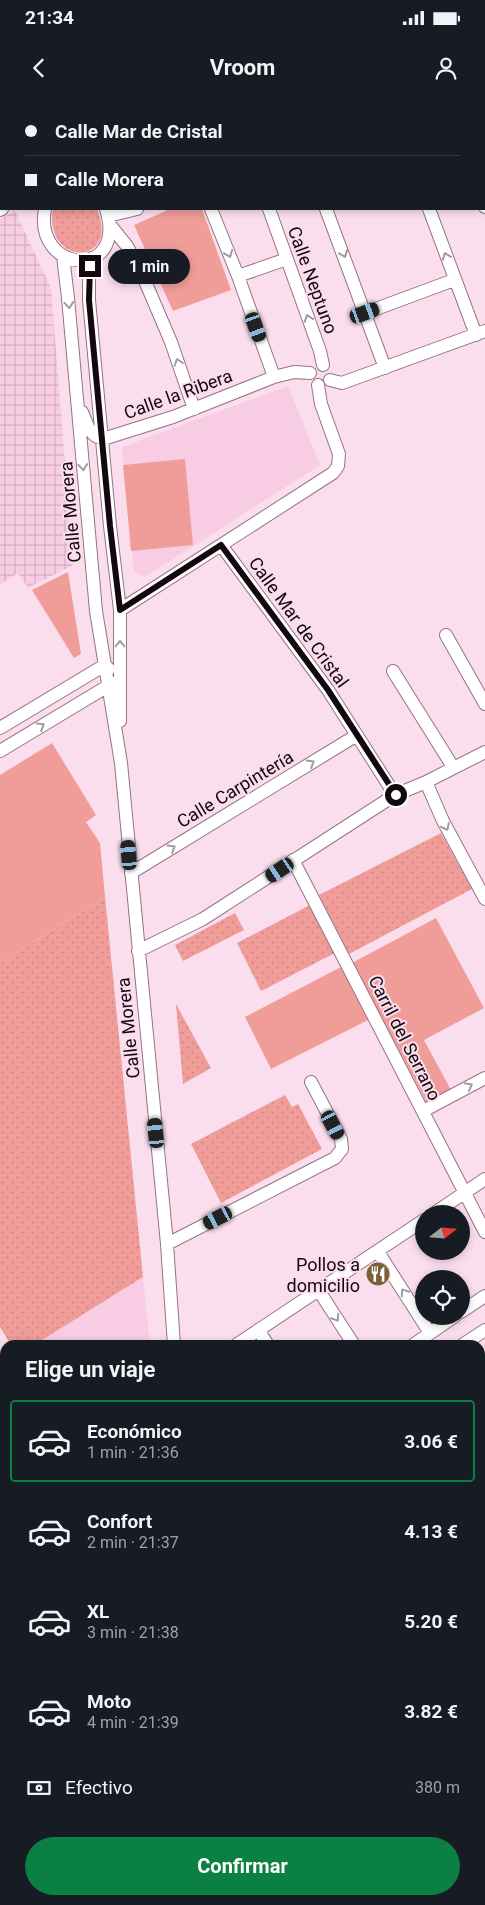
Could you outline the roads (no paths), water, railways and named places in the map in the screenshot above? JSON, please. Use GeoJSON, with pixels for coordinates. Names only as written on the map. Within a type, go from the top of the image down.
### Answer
{"type":"FeatureCollection","features":[{"type":"Feature","properties":{"kind":"street"},"geometry":{"type":"LineString","coordinates":[[36,210],[49,239],[63,256],[80,261],[98,256],[106,245],[108,216]]}},
{"type":"Feature","properties":{"kind":"street"},"geometry":{"type":"LineString","coordinates":[[44,226],[45,210]]}},
{"type":"Feature","properties":{"kind":"street"},"geometry":{"type":"LineString","coordinates":[[108,216],[133,210]]}},
{"type":"Feature","properties":{"kind":"street"},"geometry":{"type":"LineString","coordinates":[[211,210],[238,276],[274,377]]}},
{"type":"Feature","properties":{"kind":"street","name":"Calle Neptuno"},"geometry":{"type":"LineString","coordinates":[[269,210],[320,351],[323,365]]}},
{"type":"Feature","properties":{"kind":"street"},"geometry":{"type":"LineString","coordinates":[[326,210],[385,368]]}},
{"type":"Feature","properties":{"kind":"street"},"geometry":{"type":"LineString","coordinates":[[318,385],[327,383],[330,380],[342,383],[480,333],[454,280],[429,210]]}},
{"type":"Feature","properties":{"kind":"street"},"geometry":{"type":"LineString","coordinates":[[108,216],[142,274],[171,342],[194,408]]}},
{"type":"Feature","properties":{"kind":"street","name":"Calle Morera"},"geometry":{"type":"LineString","coordinates":[[63,256],[78,401],[96,611],[121,763],[167,1244],[174,1340]]}},
{"type":"Feature","properties":{"kind":"street","name":"Calle Morera"},"geometry":{"type":"LineString","coordinates":[[92,258],[88,275],[89,300],[110,526],[120,610],[121,763]]}},
{"type":"Feature","properties":{"kind":"street"},"geometry":{"type":"LineString","coordinates":[[238,276],[287,259]]}},
{"type":"Feature","properties":{"kind":"street"},"geometry":{"type":"LineString","coordinates":[[365,313],[454,280]]}},
{"type":"Feature","properties":{"kind":"street"},"geometry":{"type":"LineString","coordinates":[[120,610],[332,473],[338,466],[339,454],[321,404],[318,385],[311,380],[310,373],[314,367],[323,365],[330,370],[330,380]]}},
{"type":"Feature","properties":{"kind":"street","name":"Calle la Ribera"},"geometry":{"type":"LineString","coordinates":[[103,438],[173,417],[274,377],[294,372],[310,373]]}},
{"type":"Feature","properties":{"kind":"street"},"geometry":{"type":"LineString","coordinates":[[78,401],[91,434],[96,438],[103,438]]}},
{"type":"Feature","properties":{"kind":"street","name":"Calle Mar de Cristal"},"geometry":{"type":"LineString","coordinates":[[221,545],[328,690],[396,795]]}},
{"type":"Feature","properties":{"kind":"street"},"geometry":{"type":"LineString","coordinates":[[446,635],[485,704]]}},
{"type":"Feature","properties":{"kind":"street"},"geometry":{"type":"LineString","coordinates":[[0,728],[105,665],[120,677],[108,687],[88,697],[0,751]]}},
{"type":"Feature","properties":{"kind":"street"},"geometry":{"type":"LineString","coordinates":[[393,671],[453,767]]}},
{"type":"Feature","properties":{"kind":"street","name":"Calle Carpintería"},"geometry":{"type":"LineString","coordinates":[[131,873],[357,735]]}},
{"type":"Feature","properties":{"kind":"street"},"geometry":{"type":"LineString","coordinates":[[138,951],[203,919],[396,795],[485,752]]}},
{"type":"Feature","properties":{"kind":"street"},"geometry":{"type":"LineString","coordinates":[[426,782],[443,821],[485,899]]}},
{"type":"Feature","properties":{"kind":"street","name":"Carril del Serrano"},"geometry":{"type":"LineString","coordinates":[[293,860],[485,1232]]}},
{"type":"Feature","properties":{"kind":"street"},"geometry":{"type":"LineString","coordinates":[[423,1111],[485,1078]]}},
{"type":"Feature","properties":{"kind":"street"},"geometry":{"type":"LineString","coordinates":[[167,1244],[335,1158],[342,1149],[341,1139],[310,1082]]}},
{"type":"Feature","properties":{"kind":"street"},"geometry":{"type":"LineString","coordinates":[[446,1205],[485,1179]]}},
{"type":"Feature","properties":{"kind":"street"},"geometry":{"type":"LineString","coordinates":[[243,1340],[415,1226]]}},
{"type":"Feature","properties":{"kind":"street"},"geometry":{"type":"LineString","coordinates":[[378,1252],[430,1333]]}},
{"type":"Feature","properties":{"kind":"street","name":"Calle Morera"},"geometry":{"type":"LineString","coordinates":[[171,1289],[181,1340]]}},
{"type":"Feature","properties":{"kind":"street"},"geometry":{"type":"LineString","coordinates":[[319,1291],[351,1340]]}},
{"type":"Feature","properties":{"kind":"street"},"geometry":{"type":"LineString","coordinates":[[470,1306],[485,1296]]}},
{"type":"Feature","properties":{"kind":"street"},"geometry":{"type":"LineString","coordinates":[[420,1340],[442,1325]]}},
{"type":"Feature","properties":{"kind":"street"},"geometry":{"type":"LineString","coordinates":[[258,1330],[265,1340]]}},
{"type":"Feature","properties":{"kind":"street"},"geometry":{"type":"LineString","coordinates":[[470,1340],[485,1330]]}},
{"type":"Feature","properties":{"kind":"place","name":"Pollos a domicilio"},"geometry":{"type":"Point","coordinates":[378,1274]}}]}
